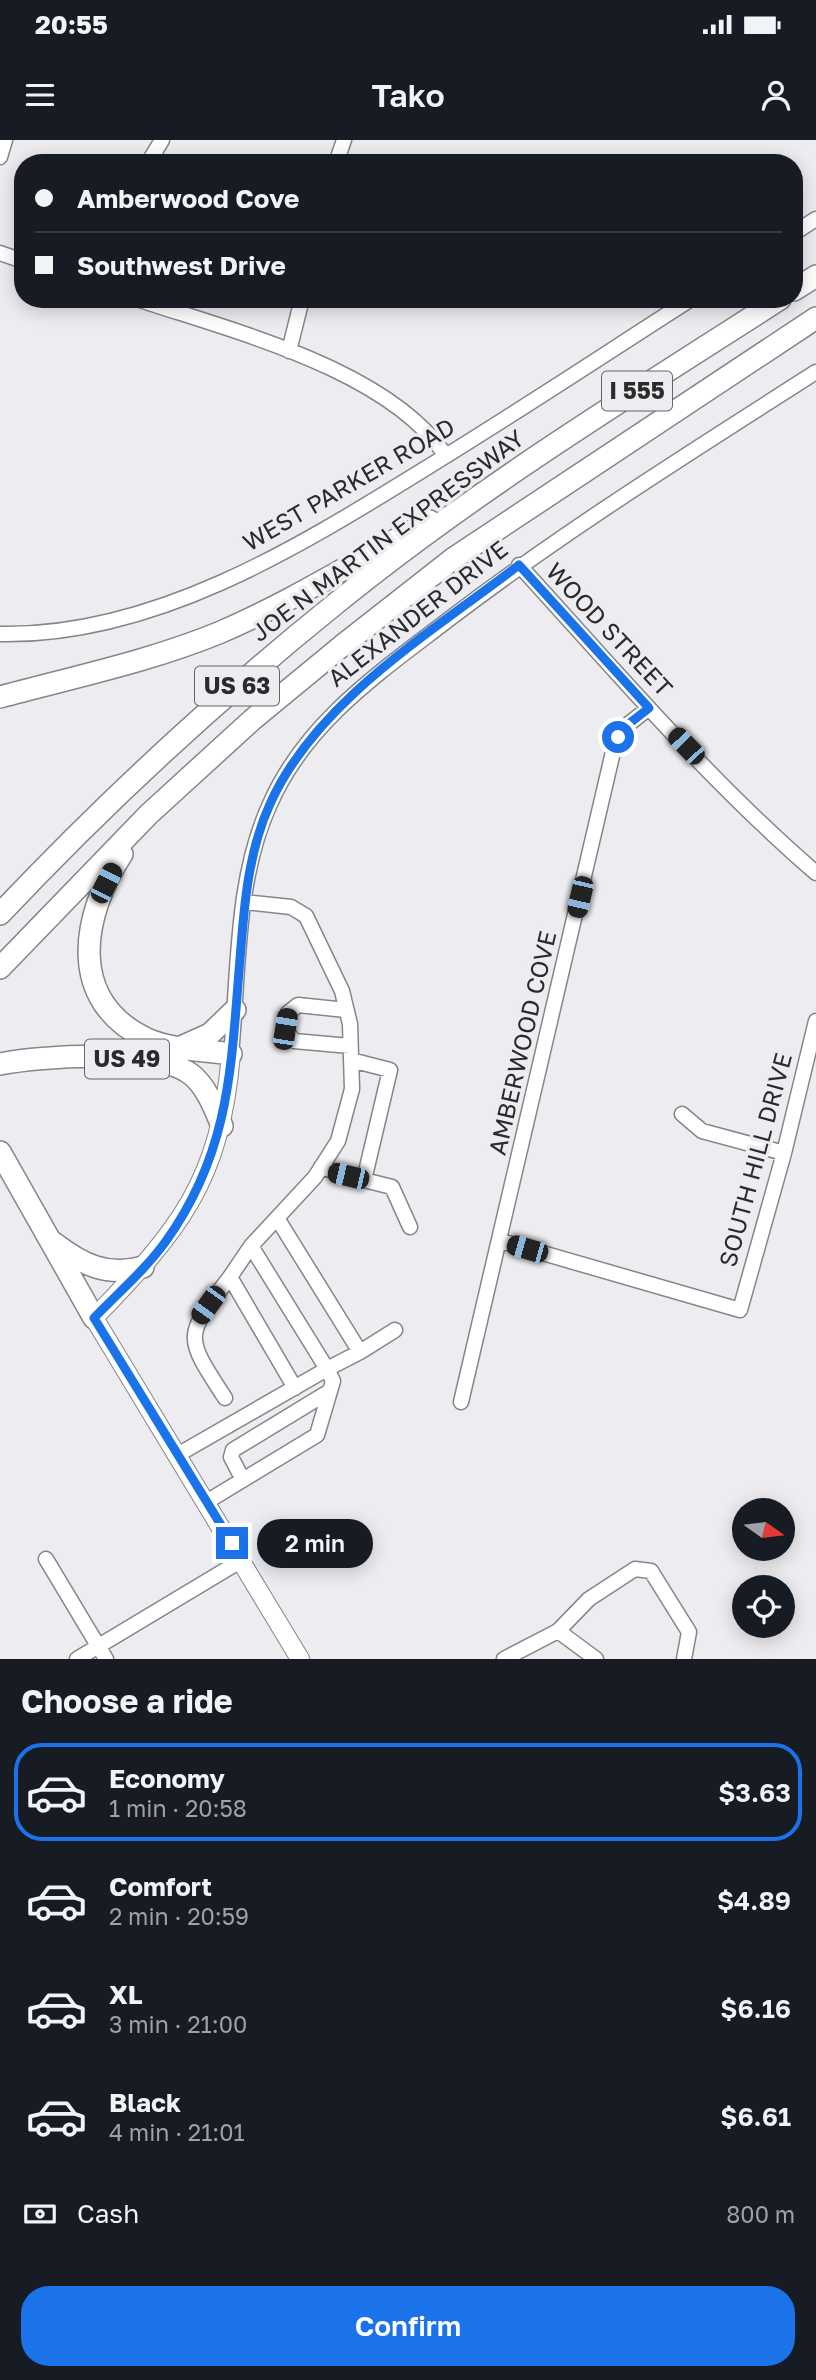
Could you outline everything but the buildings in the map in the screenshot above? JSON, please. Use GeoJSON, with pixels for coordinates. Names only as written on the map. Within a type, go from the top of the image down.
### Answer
{"type":"FeatureCollection","features":[{"type":"Feature","properties":{"kind":"highway","name":"JOE N MARTIN EXPRESSWAY"},"geometry":{"type":"LineString","coordinates":[[0,914],[150,765],[256,669],[335,604],[496,485],[766,308]]}},
{"type":"Feature","properties":{"kind":"highway","name":"I 555"},"geometry":{"type":"LineString","coordinates":[[149,814],[253,720],[454,558],[816,318]]}},
{"type":"Feature","properties":{"kind":"highway","name":"US 63"},"geometry":{"type":"LineString","coordinates":[[0,697],[153,656],[220,632],[262,613],[496,485]]}},
{"type":"Feature","properties":{"kind":"highway"},"geometry":{"type":"LineString","coordinates":[[0,968],[149,814]]}},
{"type":"Feature","properties":{"kind":"highway"},"geometry":{"type":"LineString","coordinates":[[149,814],[113,868],[98,898],[89,928],[88,954],[96,986],[113,1014],[134,1032],[177,1055],[210,1034],[235,1010]]}},
{"type":"Feature","properties":{"kind":"highway","name":"US 49"},"geometry":{"type":"LineString","coordinates":[[177,1055],[201,1084],[222,1126]]}},
{"type":"Feature","properties":{"kind":"highway","name":"US 49"},"geometry":{"type":"LineString","coordinates":[[0,1064],[43,1057],[84,1056],[177,1055],[231,1061]]}},
{"type":"Feature","properties":{"kind":"highway"},"geometry":{"type":"LineString","coordinates":[[0,1152],[94,1318]]}},
{"type":"Feature","properties":{"kind":"highway"},"geometry":{"type":"LineString","coordinates":[[50,1240],[81,1262],[99,1269],[125,1272],[144,1267]]}},
{"type":"Feature","properties":{"kind":"main road","name":"ALEXANDER DRIVE"},"geometry":{"type":"LineString","coordinates":[[94,1318],[165,1243],[204,1177],[222,1126],[231,1061]]}},
{"type":"Feature","properties":{"kind":"main road"},"geometry":{"type":"LineString","coordinates":[[94,1318],[208,1502],[300,1659]]}},
{"type":"Feature","properties":{"kind":"street"},"geometry":{"type":"LineString","coordinates":[[0,157],[5,140]]}},
{"type":"Feature","properties":{"kind":"street"},"geometry":{"type":"LineString","coordinates":[[163,308],[289,351],[358,383],[397,406],[427,431],[446,456]]}},
{"type":"Feature","properties":{"kind":"street"},"geometry":{"type":"LineString","coordinates":[[289,351],[300,308]]}},
{"type":"Feature","properties":{"kind":"street","name":"WEST PARKER ROAD"},"geometry":{"type":"LineString","coordinates":[[0,634],[45,634],[120,620],[252,569],[304,543],[446,456],[677,308]]}},
{"type":"Feature","properties":{"kind":"street","name":"ALEXANDER DRIVE"},"geometry":{"type":"LineString","coordinates":[[231,1061],[249,873],[269,805],[309,739],[336,709],[371,679],[519,565],[621,496],[816,372]]}},
{"type":"Feature","properties":{"kind":"street","name":"WOOD STREET"},"geometry":{"type":"LineString","coordinates":[[519,565],[649,708],[771,834],[816,873]]}},
{"type":"Feature","properties":{"kind":"street","name":"AMBERWOOD COVE"},"geometry":{"type":"LineString","coordinates":[[461,1402],[613,752],[626,726],[649,708]]}},
{"type":"Feature","properties":{"kind":"street"},"geometry":{"type":"LineString","coordinates":[[225,1398],[196,1353],[192,1339],[196,1321],[251,1247],[321,1167],[338,1141],[352,1089],[342,991],[306,916],[291,907],[245,902]]}},
{"type":"Feature","properties":{"kind":"street"},"geometry":{"type":"LineString","coordinates":[[342,1009],[298,1005],[288,1013],[285,1029],[294,1041],[347,1051],[390,1070],[364,1180]]}},
{"type":"Feature","properties":{"kind":"street","name":"SOUTH HILL DRIVE"},"geometry":{"type":"LineString","coordinates":[[500,1241],[740,1310],[784,1153],[816,1021]]}},
{"type":"Feature","properties":{"kind":"street"},"geometry":{"type":"LineString","coordinates":[[682,1114],[702,1131],[784,1153]]}},
{"type":"Feature","properties":{"kind":"street"},"geometry":{"type":"LineString","coordinates":[[321,1167],[392,1187],[411,1227]]}},
{"type":"Feature","properties":{"kind":"street"},"geometry":{"type":"LineString","coordinates":[[277,1218],[360,1352]]}},
{"type":"Feature","properties":{"kind":"street"},"geometry":{"type":"LineString","coordinates":[[208,1502],[317,1435],[333,1381],[251,1247]]}},
{"type":"Feature","properties":{"kind":"street"},"geometry":{"type":"LineString","coordinates":[[230,1277],[295,1388]]}},
{"type":"Feature","properties":{"kind":"street"},"geometry":{"type":"LineString","coordinates":[[179,1454],[394,1330]]}},
{"type":"Feature","properties":{"kind":"street"},"geometry":{"type":"LineString","coordinates":[[243,1480],[231,1457],[233,1450],[330,1391]]}},
{"type":"Feature","properties":{"kind":"street"},"geometry":{"type":"LineString","coordinates":[[46,1559],[106,1659]]}},
{"type":"Feature","properties":{"kind":"street"},"geometry":{"type":"LineString","coordinates":[[77,1659],[242,1560]]}},
{"type":"Feature","properties":{"kind":"street"},"geometry":{"type":"LineString","coordinates":[[504,1659],[558,1631],[589,1599],[635,1570],[651,1571],[689,1632],[684,1659]]}},
{"type":"Feature","properties":{"kind":"street"},"geometry":{"type":"LineString","coordinates":[[558,1631],[596,1659]]}},
{"type":"Feature","properties":{"kind":"route"},"geometry":{"type":"LineString","coordinates":[[232,1543],[94,1318],[165,1243],[210,1164],[222,1126],[227,1096],[249,873],[269,805],[309,739],[336,709],[519,565],[649,708],[626,726],[618,737]]}}]}
